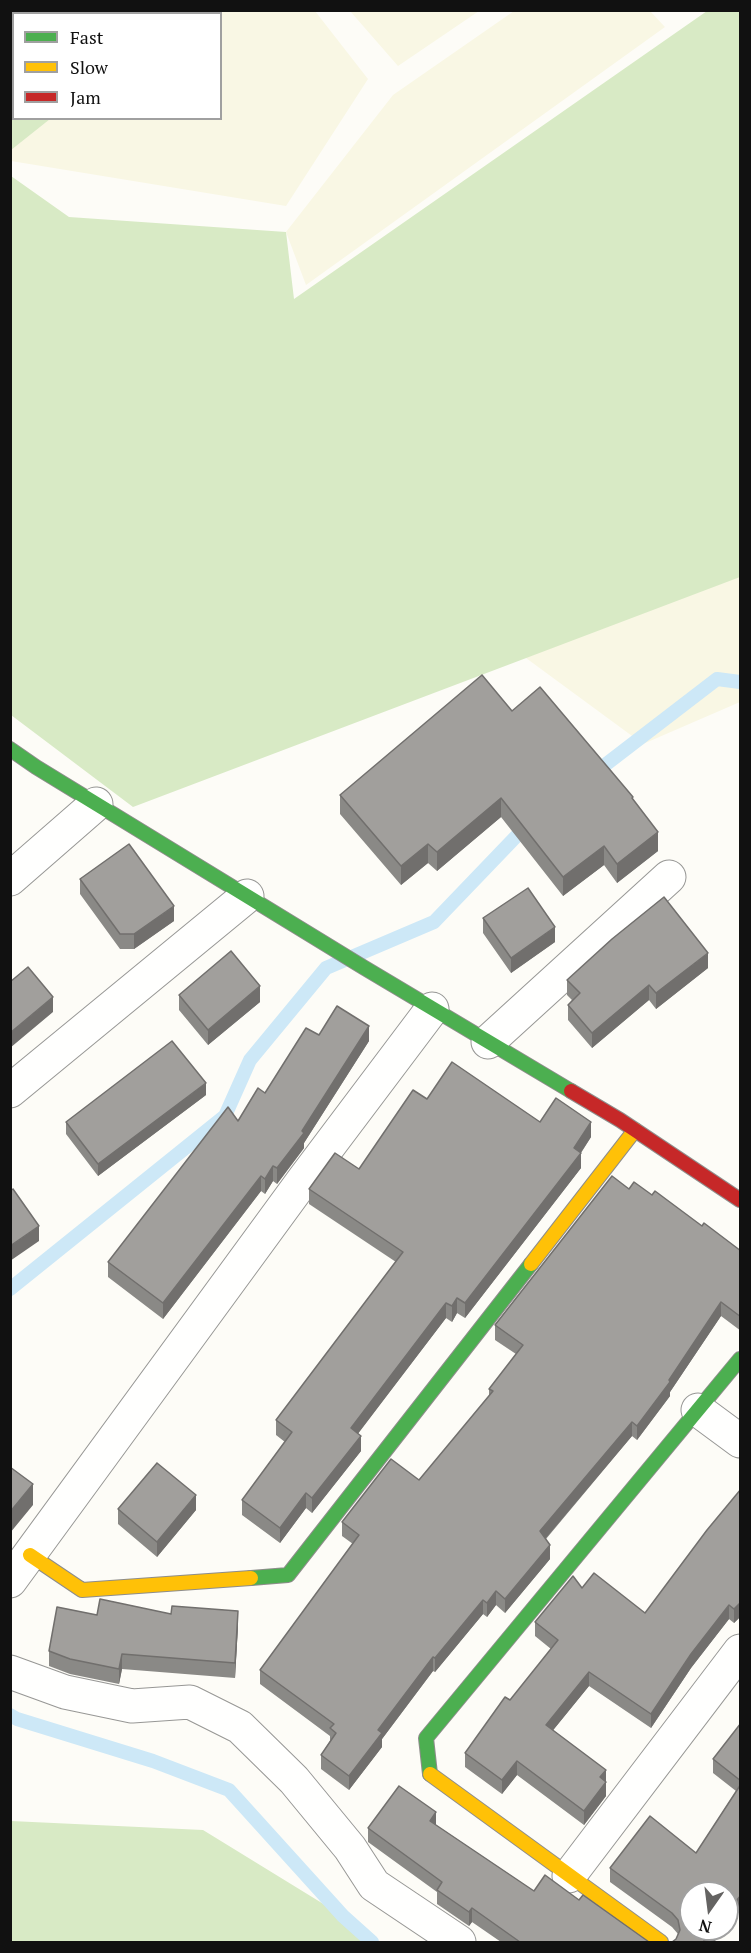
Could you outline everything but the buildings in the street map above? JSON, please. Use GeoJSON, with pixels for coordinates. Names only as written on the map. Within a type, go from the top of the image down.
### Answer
{"type":"FeatureCollection","features":[{"type":"Feature","properties":{"kind":"street"},"geometry":{"type":"LineString","coordinates":[[10,749],[36,768],[635,1130],[741,1200]]}},
{"type":"Feature","properties":{"kind":"street"},"geometry":{"type":"LineString","coordinates":[[10,879],[96,804]]}},
{"type":"Feature","properties":{"kind":"street"},"geometry":{"type":"LineString","coordinates":[[488,1042],[669,877]]}},
{"type":"Feature","properties":{"kind":"street"},"geometry":{"type":"LineString","coordinates":[[10,1091],[247,896]]}},
{"type":"Feature","properties":{"kind":"street"},"geometry":{"type":"LineString","coordinates":[[10,1581],[432,1009]]}},
{"type":"Feature","properties":{"kind":"street"},"geometry":{"type":"LineString","coordinates":[[30,1555],[82,1590],[288,1575],[635,1130]]}},
{"type":"Feature","properties":{"kind":"street"},"geometry":{"type":"LineString","coordinates":[[661,1942],[428,1773],[426,1738],[741,1359]]}},
{"type":"Feature","properties":{"kind":"street"},"geometry":{"type":"LineString","coordinates":[[698,1410],[741,1441]]}},
{"type":"Feature","properties":{"kind":"street"},"geometry":{"type":"LineString","coordinates":[[569,1876],[741,1651]]}},
{"type":"Feature","properties":{"kind":"street"},"geometry":{"type":"LineString","coordinates":[[10,1672],[65,1692],[132,1706],[189,1702],[240,1727],[294,1780],[350,1848],[374,1885],[459,1942]]}},
{"type":"Feature","properties":{"kind":"shaded area"},"geometry":{"type":"Polygon","coordinates":[[[315,11],[368,79],[286,206],[11,161],[10,132],[26,120],[222,120],[222,12],[155,12],[315,11]]]}},
{"type":"Feature","properties":{"kind":"shaded area"},"geometry":{"type":"Polygon","coordinates":[[[350,11],[479,11],[398,66],[350,11]]]}},
{"type":"Feature","properties":{"kind":"shaded area"},"geometry":{"type":"Polygon","coordinates":[[[514,11],[650,11],[665,27],[306,285],[286,232],[393,95],[514,11]]]}},
{"type":"Feature","properties":{"kind":"shaded area"},"geometry":{"type":"Polygon","coordinates":[[[740,570],[740,702],[643,744],[511,647],[740,570]]]}},
{"type":"Feature","properties":{"kind":"green space"},"geometry":{"type":"Polygon","coordinates":[[[11,10],[186,10],[185,12],[12,12],[12,120],[49,120],[11,150],[11,10]]]}},
{"type":"Feature","properties":{"kind":"green space"},"geometry":{"type":"Polygon","coordinates":[[[707,11],[740,11],[740,577],[133,807],[11,715],[11,176],[69,217],[286,232],[294,299],[707,11]]]}},
{"type":"Feature","properties":{"kind":"green space"},"geometry":{"type":"Polygon","coordinates":[[[11,1821],[203,1830],[343,1916],[372,1942],[11,1942],[11,1821]]]}},
{"type":"Feature","properties":{"kind":"waterway"},"geometry":{"type":"LineString","coordinates":[[592,775],[717,679],[740,682]]}},
{"type":"Feature","properties":{"kind":"waterway"},"geometry":{"type":"LineString","coordinates":[[10,1289],[225,1116],[250,1060],[326,968],[434,922],[529,823]]}},
{"type":"Feature","properties":{"kind":"waterway"},"geometry":{"type":"LineString","coordinates":[[10,1715],[153,1761],[229,1790],[343,1916],[372,1942]]}},
{"type":"Feature","properties":{"kind":"traffic: fast"},"geometry":{"type":"LineString","coordinates":[[10,749],[363,967],[571,1091]]}},
{"type":"Feature","properties":{"kind":"traffic: fast"},"geometry":{"type":"LineString","coordinates":[[251,1578],[288,1575],[531,1264]]}},
{"type":"Feature","properties":{"kind":"traffic: fast"},"geometry":{"type":"LineString","coordinates":[[430,1774],[426,1738],[740,1359]]}},
{"type":"Feature","properties":{"kind":"traffic: slow"},"geometry":{"type":"LineString","coordinates":[[531,1264],[635,1130]]}},
{"type":"Feature","properties":{"kind":"traffic: slow"},"geometry":{"type":"LineString","coordinates":[[30,1555],[82,1590],[251,1578]]}},
{"type":"Feature","properties":{"kind":"traffic: slow"},"geometry":{"type":"LineString","coordinates":[[430,1774],[661,1942]]}},
{"type":"Feature","properties":{"kind":"traffic: jam"},"geometry":{"type":"LineString","coordinates":[[571,1091],[620,1120],[740,1200]]}}]}
